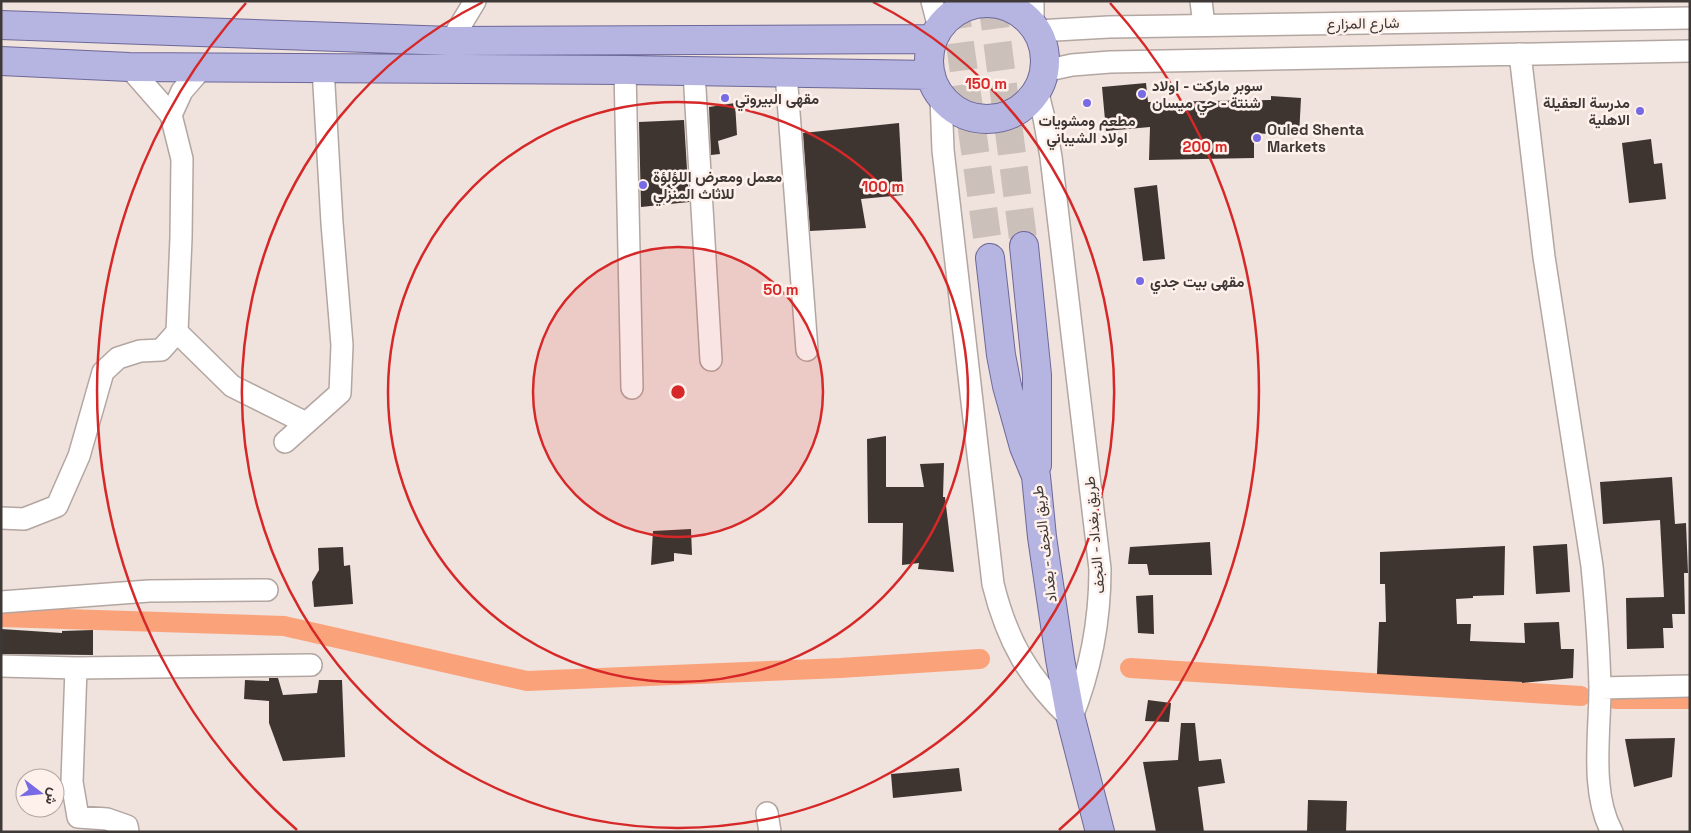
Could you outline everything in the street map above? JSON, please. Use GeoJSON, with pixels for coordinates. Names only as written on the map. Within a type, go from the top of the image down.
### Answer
{"type":"FeatureCollection","features":[{"type":"Feature","properties":{"kind":"main road"},"geometry":{"type":"LineString","coordinates":[[979,3],[991,3],[1009,7],[1024,16],[1034,19],[1044,50],[1040,81],[1029,100],[1020,109],[1009,115],[991,118],[972,117],[960,113],[950,106],[936,86],[930,50],[936,34],[956,11],[979,3]]}},
{"type":"Feature","properties":{"kind":"main road"},"geometry":{"type":"LineString","coordinates":[[1,25],[451,41],[936,34]]}},
{"type":"Feature","properties":{"kind":"main road"},"geometry":{"type":"LineString","coordinates":[[1,61],[129,67],[625,70],[786,73],[936,86]]}},
{"type":"Feature","properties":{"kind":"main road"},"geometry":{"type":"LineString","coordinates":[[1024,246],[1038,375],[1036,476]]}},
{"type":"Feature","properties":{"kind":"main road","name":"طريق النجف - بغداد"},"geometry":{"type":"LineString","coordinates":[[990,258],[1001,355],[1007,386],[1024,447],[1036,476],[1050,598],[1071,719],[1100,832]]}},
{"type":"Feature","properties":{"kind":"street"},"geometry":{"type":"LineString","coordinates":[[451,41],[475,1]]}},
{"type":"Feature","properties":{"kind":"street"},"geometry":{"type":"LineString","coordinates":[[932,1],[936,34]]}},
{"type":"Feature","properties":{"kind":"street"},"geometry":{"type":"LineString","coordinates":[[1201,1],[1204,25]]}},
{"type":"Feature","properties":{"kind":"street","name":"شارع المزارع"},"geometry":{"type":"LineString","coordinates":[[1034,19],[1109,27],[1678,12]]}},
{"type":"Feature","properties":{"kind":"street"},"geometry":{"type":"LineString","coordinates":[[1040,81],[1072,65],[1110,62],[1690,51]]}},
{"type":"Feature","properties":{"kind":"street"},"geometry":{"type":"LineString","coordinates":[[1520,54],[1544,257],[1592,566],[1596,603],[1600,688],[1598,784],[1607,822],[1612,832]]}},
{"type":"Feature","properties":{"kind":"street"},"geometry":{"type":"LineString","coordinates":[[1,518],[24,520],[56,506],[79,456],[102,372],[118,358],[140,351],[161,350],[177,332],[182,159],[171,115],[129,67]]}},
{"type":"Feature","properties":{"kind":"street"},"geometry":{"type":"LineString","coordinates":[[171,115],[182,91],[202,68]]}},
{"type":"Feature","properties":{"kind":"street"},"geometry":{"type":"LineString","coordinates":[[285,442],[340,393],[342,345],[332,223],[323,68]]}},
{"type":"Feature","properties":{"kind":"street"},"geometry":{"type":"LineString","coordinates":[[625,70],[632,388]]}},
{"type":"Feature","properties":{"kind":"street"},"geometry":{"type":"LineString","coordinates":[[694,72],[711,360]]}},
{"type":"Feature","properties":{"kind":"street"},"geometry":{"type":"LineString","coordinates":[[786,73],[807,350]]}},
{"type":"Feature","properties":{"kind":"street","name":"طريق بغداد - النجف"},"geometry":{"type":"LineString","coordinates":[[1040,81],[1044,118],[1052,157],[1100,569],[1099,603],[1094,646],[1089,671],[1071,719]]}},
{"type":"Feature","properties":{"kind":"street"},"geometry":{"type":"LineString","coordinates":[[936,86],[993,584],[1008,635],[1020,658],[1035,681],[1071,719]]}},
{"type":"Feature","properties":{"kind":"street"},"geometry":{"type":"LineString","coordinates":[[177,332],[232,386],[306,423]]}},
{"type":"Feature","properties":{"kind":"street"},"geometry":{"type":"LineString","coordinates":[[1,602],[149,591],[267,590]]}},
{"type":"Feature","properties":{"kind":"street"},"geometry":{"type":"LineString","coordinates":[[1,666],[76,668],[310,665]]}},
{"type":"Feature","properties":{"kind":"street"},"geometry":{"type":"LineString","coordinates":[[76,668],[72,782],[78,817],[107,819],[127,826],[128,832]]}},
{"type":"Feature","properties":{"kind":"street"},"geometry":{"type":"LineString","coordinates":[[1600,688],[1690,686]]}},
{"type":"Feature","properties":{"kind":"building"},"geometry":{"type":"Polygon","coordinates":[[[1146,83],[1148,102],[1271,100],[1271,96],[1301,98],[1299,136],[1254,133],[1254,158],[1149,160],[1150,127],[1106,131],[1102,87],[1146,83]]]}},
{"type":"Feature","properties":{"kind":"building"},"geometry":{"type":"Polygon","coordinates":[[[735,103],[737,135],[718,141],[720,154],[711,155],[709,107],[735,103]]]}},
{"type":"Feature","properties":{"kind":"building"},"geometry":{"type":"Polygon","coordinates":[[[684,120],[689,202],[641,207],[639,122],[684,120]]]}},
{"type":"Feature","properties":{"kind":"building"},"geometry":{"type":"Polygon","coordinates":[[[899,123],[903,195],[861,199],[866,228],[810,231],[803,133],[899,123]]]}},
{"type":"Feature","properties":{"kind":"building"},"geometry":{"type":"Polygon","coordinates":[[[1651,139],[1654,164],[1662,163],[1666,199],[1629,203],[1622,143],[1651,139]]]}},
{"type":"Feature","properties":{"kind":"building"},"geometry":{"type":"Polygon","coordinates":[[[1157,185],[1165,259],[1143,261],[1134,188],[1157,185]]]}},
{"type":"Feature","properties":{"kind":"building"},"geometry":{"type":"Polygon","coordinates":[[[886,436],[886,487],[924,487],[920,464],[944,463],[943,497],[945,497],[954,572],[918,569],[919,563],[902,565],[903,523],[868,523],[867,439],[886,436]]]}},
{"type":"Feature","properties":{"kind":"building"},"geometry":{"type":"Polygon","coordinates":[[[1672,477],[1675,524],[1686,523],[1688,573],[1684,573],[1685,614],[1672,614],[1673,628],[1663,628],[1664,648],[1627,649],[1626,598],[1664,597],[1660,520],[1603,524],[1600,482],[1672,477]]]}},
{"type":"Feature","properties":{"kind":"building"},"geometry":{"type":"Polygon","coordinates":[[[691,529],[692,555],[674,553],[674,561],[651,565],[653,531],[691,529]]]}},
{"type":"Feature","properties":{"kind":"building"},"geometry":{"type":"Polygon","coordinates":[[[1210,542],[1212,575],[1149,575],[1147,564],[1128,564],[1130,547],[1210,542]]]}},
{"type":"Feature","properties":{"kind":"building"},"geometry":{"type":"Polygon","coordinates":[[[1567,544],[1570,592],[1536,594],[1533,546],[1567,544]]]}},
{"type":"Feature","properties":{"kind":"building"},"geometry":{"type":"Polygon","coordinates":[[[1505,546],[1504,595],[1473,596],[1473,598],[1456,599],[1457,624],[1471,624],[1470,641],[1525,643],[1524,623],[1559,622],[1561,649],[1574,649],[1573,678],[1522,683],[1377,674],[1379,622],[1386,622],[1385,584],[1380,584],[1380,552],[1505,546]]]}},
{"type":"Feature","properties":{"kind":"building"},"geometry":{"type":"Polygon","coordinates":[[[343,547],[344,566],[350,565],[353,604],[314,607],[312,582],[319,570],[318,548],[343,547]]]}},
{"type":"Feature","properties":{"kind":"building"},"geometry":{"type":"Polygon","coordinates":[[[1153,595],[1154,634],[1138,633],[1136,596],[1153,595]]]}},
{"type":"Feature","properties":{"kind":"building"},"geometry":{"type":"Polygon","coordinates":[[[1,629],[62,633],[62,631],[93,630],[93,655],[1,654],[1,629]]]}},
{"type":"Feature","properties":{"kind":"building"},"geometry":{"type":"Polygon","coordinates":[[[269,678],[278,678],[283,695],[317,693],[319,680],[342,680],[345,757],[283,761],[269,723],[269,701],[244,699],[245,680],[269,681],[269,678]]]}},
{"type":"Feature","properties":{"kind":"building"},"geometry":{"type":"Polygon","coordinates":[[[1148,700],[1171,703],[1169,722],[1145,721],[1148,700]]]}},
{"type":"Feature","properties":{"kind":"building"},"geometry":{"type":"Polygon","coordinates":[[[1181,723],[1195,723],[1199,761],[1221,759],[1225,783],[1198,787],[1204,832],[1156,832],[1143,762],[1178,760],[1181,723]]]}},
{"type":"Feature","properties":{"kind":"building"},"geometry":{"type":"Polygon","coordinates":[[[1675,738],[1672,777],[1634,787],[1625,739],[1675,738]]]}},
{"type":"Feature","properties":{"kind":"building"},"geometry":{"type":"Polygon","coordinates":[[[959,768],[962,791],[893,798],[891,774],[959,768]]]}},
{"type":"Feature","properties":{"kind":"building"},"geometry":{"type":"Polygon","coordinates":[[[1308,800],[1347,801],[1346,832],[1307,832],[1308,800]]]}},
{"type":"Feature","properties":{"kind":"waterway"},"geometry":{"type":"LineString","coordinates":[[1,617],[284,626],[527,681],[840,668],[980,659]]}},
{"type":"Feature","properties":{"kind":"waterway"},"geometry":{"type":"LineString","coordinates":[[1130,668],[1581,696]]}},
{"type":"Feature","properties":{"kind":"waterway"},"geometry":{"type":"LineString","coordinates":[[1615,699],[1690,699]]}},
{"type":"Feature","properties":{"kind":"tunnel"},"geometry":{"type":"LineString","coordinates":[[954,1],[990,258]]}},
{"type":"Feature","properties":{"kind":"tunnel"},"geometry":{"type":"LineString","coordinates":[[992,1],[1024,246]]}},
{"type":"Feature","properties":{"kind":"place","name":"سوبر ماركت - اولاد شنتة - حي ميسان"},"geometry":{"type":"Point","coordinates":[1142,94]}},
{"type":"Feature","properties":{"kind":"place","name":"مقهى البيروتي"},"geometry":{"type":"Point","coordinates":[725,98]}},
{"type":"Feature","properties":{"kind":"place","name":"مطعم ومشويات اولاد الشيباني"},"geometry":{"type":"Point","coordinates":[1087,103]}},
{"type":"Feature","properties":{"kind":"place","name":"مدرسة العقيلة الاهلية"},"geometry":{"type":"Point","coordinates":[1640,111]}},
{"type":"Feature","properties":{"kind":"place","name":"Ouled Shenta Markets"},"geometry":{"type":"Point","coordinates":[1257,138]}},
{"type":"Feature","properties":{"kind":"place","name":"معمل ومعرض اللؤلؤة للاثاث المنزلي"},"geometry":{"type":"Point","coordinates":[643,185]}},
{"type":"Feature","properties":{"kind":"place","name":"مقهى بيت جدي"},"geometry":{"type":"Point","coordinates":[1140,281]}}]}
